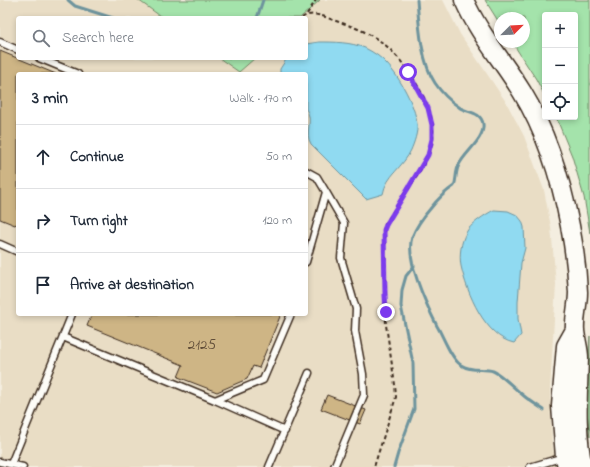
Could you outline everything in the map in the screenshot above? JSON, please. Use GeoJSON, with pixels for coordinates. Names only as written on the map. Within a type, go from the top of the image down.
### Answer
{"type":"FeatureCollection","features":[{"type":"Feature","properties":{"kind":"street"},"geometry":{"type":"LineString","coordinates":[[464,0],[472,17],[488,43],[509,71],[540,125],[553,158],[565,204],[575,261],[578,293],[575,330],[566,346],[561,406],[573,459]]}},
{"type":"Feature","properties":{"kind":"lane"},"geometry":{"type":"LineString","coordinates":[[0,42],[16,49]]}},
{"type":"Feature","properties":{"kind":"lane"},"geometry":{"type":"LineString","coordinates":[[44,60],[73,72]]}},
{"type":"Feature","properties":{"kind":"lane"},"geometry":{"type":"LineString","coordinates":[[308,171],[317,177],[344,223],[340,258],[356,309],[355,331],[363,374],[364,395],[334,467]]}},
{"type":"Feature","properties":{"kind":"lane"},"geometry":{"type":"LineString","coordinates":[[308,255],[326,192]]}},
{"type":"Feature","properties":{"kind":"lane"},"geometry":{"type":"LineString","coordinates":[[0,244],[16,251]]}},
{"type":"Feature","properties":{"kind":"lane"},"geometry":{"type":"LineString","coordinates":[[10,466],[71,316]]}},
{"type":"Feature","properties":{"kind":"lane"},"geometry":{"type":"LineString","coordinates":[[215,400],[262,380],[290,316]]}},
{"type":"Feature","properties":{"kind":"lane"},"geometry":{"type":"LineString","coordinates":[[63,337],[215,400],[285,431]]}},
{"type":"Feature","properties":{"kind":"lane"},"geometry":{"type":"LineString","coordinates":[[269,467],[309,373]]}},
{"type":"Feature","properties":{"kind":"lane"},"geometry":{"type":"LineString","coordinates":[[530,467],[573,459]]}},
{"type":"Feature","properties":{"kind":"lane"},"geometry":{"type":"LineString","coordinates":[[0,462],[10,466],[23,467]]}},
{"type":"Feature","properties":{"kind":"path"},"geometry":{"type":"LineString","coordinates":[[306,15],[316,0]]}},
{"type":"Feature","properties":{"kind":"path"},"geometry":{"type":"LineString","coordinates":[[306,15],[315,15],[340,22],[366,33],[382,42],[408,72],[424,99],[432,125],[432,139],[428,155],[384,230],[386,325],[396,385],[396,397],[374,467]]}},
{"type":"Feature","properties":{"kind":"shaded area"},"geometry":{"type":"Polygon","coordinates":[[[0,0],[138,0],[160,16],[16,16],[16,60],[222,60],[239,72],[253,60],[308,60],[308,16],[302,16],[320,0],[443,0],[460,34],[506,102],[524,136],[544,190],[551,227],[556,284],[550,391],[552,443],[557,467],[0,467],[0,0]]]}},
{"type":"Feature","properties":{"kind":"green space"},"geometry":{"type":"Polygon","coordinates":[[[138,0],[320,0],[302,16],[160,16],[138,0]]]}},
{"type":"Feature","properties":{"kind":"green space"},"geometry":{"type":"Polygon","coordinates":[[[485,0],[590,0],[590,233],[584,197],[572,156],[557,120],[578,120],[578,12],[542,12],[542,90],[516,48],[530,48],[530,12],[494,12],[494,14],[485,0]]]}},
{"type":"Feature","properties":{"kind":"green space"},"geometry":{"type":"Polygon","coordinates":[[[222,60],[253,60],[239,72],[222,60]]]}},
{"type":"Feature","properties":{"kind":"green space"},"geometry":{"type":"Polygon","coordinates":[[[590,336],[590,437],[587,399],[590,336]]]}},
{"type":"Feature","properties":{"kind":"water"},"geometry":{"type":"Polygon","coordinates":[[[337,42],[348,43],[365,48],[382,59],[392,70],[402,84],[410,100],[416,117],[416,137],[408,156],[391,176],[383,194],[366,199],[311,144],[309,140],[308,72],[280,72],[280,69],[286,60],[308,60],[308,44],[337,42]]]}},
{"type":"Feature","properties":{"kind":"water"},"geometry":{"type":"Polygon","coordinates":[[[494,210],[508,211],[517,215],[522,221],[524,227],[525,248],[521,263],[518,302],[518,319],[521,335],[514,343],[504,339],[494,332],[486,323],[473,301],[461,266],[461,249],[464,237],[468,230],[478,220],[494,210]]]}},
{"type":"Feature","properties":{"kind":"building"},"geometry":{"type":"Polygon","coordinates":[[[0,51],[16,58],[16,60],[22,60],[51,72],[16,72],[16,224],[15,225],[0,219],[0,51]]]}},
{"type":"Feature","properties":{"kind":"building"},"geometry":{"type":"Polygon","coordinates":[[[91,316],[280,316],[259,368],[253,366],[247,379],[217,392],[178,377],[183,365],[87,326],[91,316]]]}},
{"type":"Feature","properties":{"kind":"building"},"geometry":{"type":"Polygon","coordinates":[[[327,395],[366,410],[360,424],[321,409],[327,395]]]}},
{"type":"Feature","properties":{"kind":"waterway"},"geometry":{"type":"LineString","coordinates":[[68,0],[75,6],[107,16]]}},
{"type":"Feature","properties":{"kind":"waterway"},"geometry":{"type":"LineString","coordinates":[[258,16],[263,0]]}},
{"type":"Feature","properties":{"kind":"waterway"},"geometry":{"type":"LineString","coordinates":[[417,0],[422,43],[430,74],[437,86],[449,99],[462,109],[476,114],[482,120],[483,130],[478,140],[462,160],[456,173],[454,186],[435,202],[422,219],[412,237],[411,246],[414,270],[428,307],[457,362],[465,367],[493,371],[526,398],[544,410]]}},
{"type":"Feature","properties":{"kind":"waterway"},"geometry":{"type":"LineString","coordinates":[[394,467],[414,409],[413,363],[401,306],[402,290],[406,276],[414,266]]}},
{"type":"Feature","properties":{"kind":"route"},"geometry":{"type":"LineString","coordinates":[[386,312],[384,230],[428,155],[433,131],[428,108],[408,72]]}}]}
